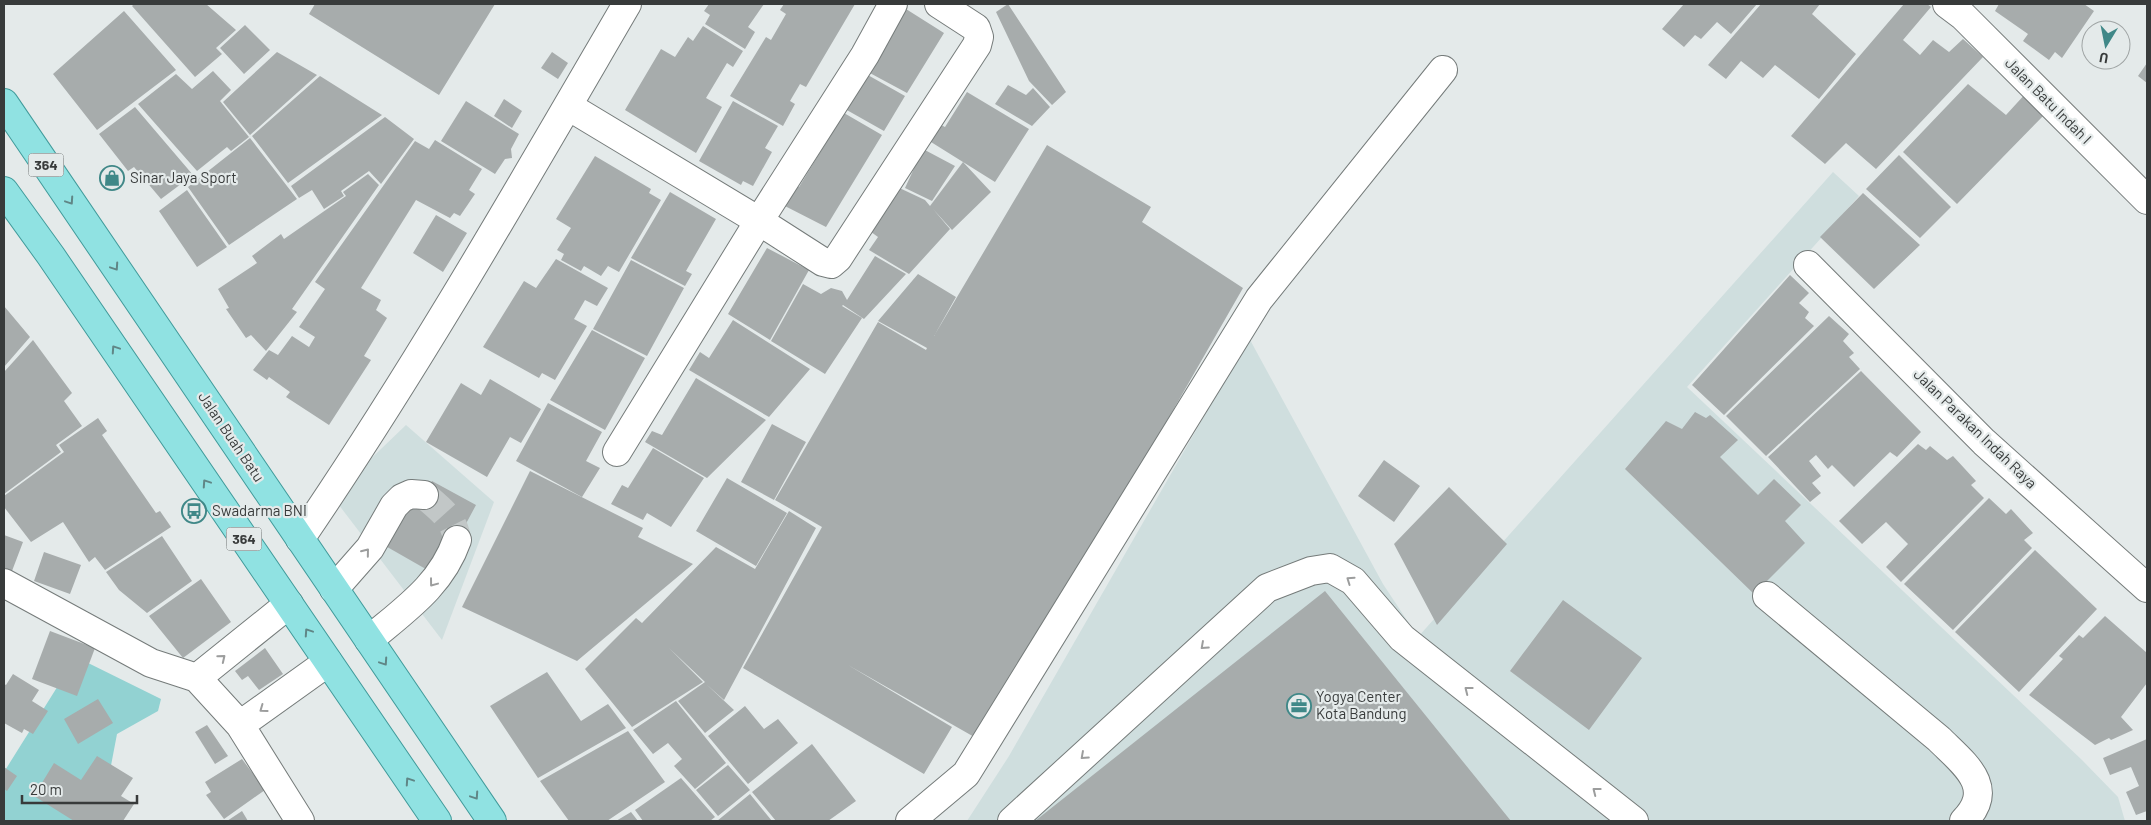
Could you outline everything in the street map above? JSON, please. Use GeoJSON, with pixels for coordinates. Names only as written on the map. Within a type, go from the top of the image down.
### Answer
{"type":"FeatureCollection","features":[{"type":"Feature","properties":{"kind":"main road","name":"Jalan Buah Batu"},"geometry":{"type":"LineString","coordinates":[[4,103],[492,821]]}},
{"type":"Feature","properties":{"kind":"main road","name":"364"},"geometry":{"type":"LineString","coordinates":[[4,191],[51,256],[437,821]]}},
{"type":"Feature","properties":{"kind":"street"},"geometry":{"type":"LineString","coordinates":[[300,539],[359,451],[514,200],[628,4]]}},
{"type":"Feature","properties":{"kind":"street"},"geometry":{"type":"LineString","coordinates":[[617,452],[759,221],[865,55],[893,4]]}},
{"type":"Feature","properties":{"kind":"street"},"geometry":{"type":"LineString","coordinates":[[568,106],[759,221],[823,262],[831,264],[838,258],[977,45],[980,37],[976,28],[939,4]]}},
{"type":"Feature","properties":{"kind":"street","name":"Jalan Batu Indah I"},"geometry":{"type":"LineString","coordinates":[[1961,8],[2147,200]]}},
{"type":"Feature","properties":{"kind":"street"},"geometry":{"type":"LineString","coordinates":[[910,821],[966,774],[1259,299],[1443,70]]}},
{"type":"Feature","properties":{"kind":"street","name":"Jalan Parakan Indah Raya"},"geometry":{"type":"LineString","coordinates":[[1808,265],[1984,442],[2147,588]]}},
{"type":"Feature","properties":{"kind":"street"},"geometry":{"type":"LineString","coordinates":[[334,589],[370,548],[394,506],[402,498],[411,494],[424,496]]}},
{"type":"Feature","properties":{"kind":"street"},"geometry":{"type":"LineString","coordinates":[[369,640],[428,590],[442,571],[457,540]]}},
{"type":"Feature","properties":{"kind":"street"},"geometry":{"type":"LineString","coordinates":[[1012,821],[1267,588],[1310,571],[1330,568],[1353,581],[1402,638],[1634,821]]}},
{"type":"Feature","properties":{"kind":"street"},"geometry":{"type":"LineString","coordinates":[[4,583],[151,664],[197,678],[240,725],[300,821]]}},
{"type":"Feature","properties":{"kind":"street"},"geometry":{"type":"LineString","coordinates":[[1767,596],[1939,739],[1962,762],[1978,782],[1979,800],[1964,821]]}},
{"type":"Feature","properties":{"kind":"street"},"geometry":{"type":"LineString","coordinates":[[197,678],[289,604]]}},
{"type":"Feature","properties":{"kind":"street"},"geometry":{"type":"LineString","coordinates":[[240,725],[328,662]]}},
{"type":"Feature","properties":{"kind":"shaded area"},"geometry":{"type":"Polygon","coordinates":[[[1833,172],[1859,196],[1687,387],[2082,760],[2118,797],[2125,821],[967,821],[1009,756],[1249,338],[1383,584],[1418,637],[1833,172]]]}},
{"type":"Feature","properties":{"kind":"shaded area"},"geometry":{"type":"Polygon","coordinates":[[[406,425],[494,502],[442,640],[332,496],[406,425]]]}},
{"type":"Feature","properties":{"kind":"shaded area"},"geometry":{"type":"Polygon","coordinates":[[[76,657],[161,699],[158,711],[117,734],[105,797],[95,821],[4,821],[4,772],[76,657]]]}},
{"type":"Feature","properties":{"kind":"building"},"geometry":{"type":"Polygon","coordinates":[[[134,4],[206,4],[236,30],[216,48],[222,54],[195,77],[132,6],[134,4]]]}},
{"type":"Feature","properties":{"kind":"building"},"geometry":{"type":"Polygon","coordinates":[[[315,4],[495,4],[439,95],[309,14],[315,4]]]}},
{"type":"Feature","properties":{"kind":"building"},"geometry":{"type":"Polygon","coordinates":[[[709,4],[764,4],[748,27],[755,32],[745,49],[705,24],[710,15],[704,11],[709,4]]]}},
{"type":"Feature","properties":{"kind":"building"},"geometry":{"type":"Polygon","coordinates":[[[784,4],[855,4],[806,87],[800,84],[790,101],[795,104],[783,126],[730,96],[766,37],[771,40],[786,14],[780,10],[784,4]]]}},
{"type":"Feature","properties":{"kind":"building"},"geometry":{"type":"Polygon","coordinates":[[[1008,4],[1066,92],[1052,105],[1029,81],[996,12],[1008,4]]]}},
{"type":"Feature","properties":{"kind":"building"},"geometry":{"type":"Polygon","coordinates":[[[1684,4],[1757,4],[1731,34],[1717,22],[1701,39],[1695,35],[1684,47],[1662,29],[1684,4]]]}},
{"type":"Feature","properties":{"kind":"building"},"geometry":{"type":"Polygon","coordinates":[[[1761,4],[1820,4],[1812,14],[1856,54],[1819,99],[1775,65],[1763,78],[1741,61],[1726,79],[1708,65],[1761,4]]]}},
{"type":"Feature","properties":{"kind":"building"},"geometry":{"type":"Polygon","coordinates":[[[1904,4],[1927,4],[1931,7],[1903,40],[1920,55],[1933,40],[1949,52],[1963,39],[1983,57],[1876,169],[1846,143],[1825,164],[1791,136],[1904,4]]]}},
{"type":"Feature","properties":{"kind":"building"},"geometry":{"type":"Polygon","coordinates":[[[1999,4],[2084,4],[2094,11],[2088,20],[2081,20],[2081,30],[2062,58],[2055,52],[2049,60],[2023,41],[2028,34],[1995,11],[1999,4]]]}},
{"type":"Feature","properties":{"kind":"building"},"geometry":{"type":"Polygon","coordinates":[[[906,9],[944,33],[907,93],[868,72],[906,9]]]}},
{"type":"Feature","properties":{"kind":"building"},"geometry":{"type":"Polygon","coordinates":[[[124,11],[176,70],[97,130],[53,74],[124,11]]]}},
{"type":"Feature","properties":{"kind":"building"},"geometry":{"type":"Polygon","coordinates":[[[245,25],[270,50],[244,74],[220,48],[245,25]]]}},
{"type":"Feature","properties":{"kind":"building"},"geometry":{"type":"Polygon","coordinates":[[[703,26],[743,51],[733,67],[727,63],[706,98],[722,107],[696,153],[625,110],[661,49],[675,57],[688,37],[693,41],[703,26]]]}},
{"type":"Feature","properties":{"kind":"building"},"geometry":{"type":"Polygon","coordinates":[[[277,52],[317,75],[250,135],[223,102],[277,52]]]}},
{"type":"Feature","properties":{"kind":"building"},"geometry":{"type":"Polygon","coordinates":[[[552,52],[568,63],[558,79],[541,68],[552,52]]]}},
{"type":"Feature","properties":{"kind":"building"},"geometry":{"type":"Polygon","coordinates":[[[2147,63],[2147,83],[2138,76],[2147,63]]]}},
{"type":"Feature","properties":{"kind":"building"},"geometry":{"type":"Polygon","coordinates":[[[213,71],[231,90],[220,101],[249,137],[231,151],[227,147],[197,171],[138,104],[176,74],[192,89],[213,71]]]}},
{"type":"Feature","properties":{"kind":"building"},"geometry":{"type":"Polygon","coordinates":[[[866,74],[905,96],[884,131],[845,109],[866,74]]]}},
{"type":"Feature","properties":{"kind":"building"},"geometry":{"type":"Polygon","coordinates":[[[320,76],[382,115],[288,183],[252,136],[320,76]]]}},
{"type":"Feature","properties":{"kind":"building"},"geometry":{"type":"Polygon","coordinates":[[[1968,84],[2006,115],[2027,92],[2048,111],[1957,204],[1903,152],[1968,84]]]}},
{"type":"Feature","properties":{"kind":"building"},"geometry":{"type":"Polygon","coordinates":[[[1008,85],[1026,95],[1033,88],[1050,107],[1032,126],[995,104],[1008,85]]]}},
{"type":"Feature","properties":{"kind":"building"},"geometry":{"type":"Polygon","coordinates":[[[967,92],[1029,129],[995,182],[923,137],[933,121],[945,127],[967,92]]]}},
{"type":"Feature","properties":{"kind":"building"},"geometry":{"type":"Polygon","coordinates":[[[504,99],[522,111],[512,128],[494,116],[504,99]]]}},
{"type":"Feature","properties":{"kind":"building"},"geometry":{"type":"Polygon","coordinates":[[[466,101],[519,134],[511,149],[512,158],[505,159],[495,174],[441,141],[466,101]]]}},
{"type":"Feature","properties":{"kind":"building"},"geometry":{"type":"Polygon","coordinates":[[[733,101],[778,126],[765,148],[772,152],[753,186],[743,181],[741,185],[699,161],[733,101]]]}},
{"type":"Feature","properties":{"kind":"building"},"geometry":{"type":"Polygon","coordinates":[[[135,107],[193,175],[161,199],[134,167],[128,171],[99,134],[135,107]]]}},
{"type":"Feature","properties":{"kind":"building"},"geometry":{"type":"Polygon","coordinates":[[[844,113],[882,135],[826,227],[781,204],[793,184],[799,187],[844,113]]]}},
{"type":"Feature","properties":{"kind":"building"},"geometry":{"type":"Polygon","coordinates":[[[385,117],[414,139],[381,184],[369,171],[341,191],[344,196],[324,209],[312,190],[299,198],[291,186],[385,117]]]}},
{"type":"Feature","properties":{"kind":"building"},"geometry":{"type":"Polygon","coordinates":[[[250,138],[297,199],[229,245],[188,187],[250,138]]]}},
{"type":"Feature","properties":{"kind":"building"},"geometry":{"type":"Polygon","coordinates":[[[435,140],[482,169],[469,190],[475,194],[460,216],[454,213],[450,218],[416,200],[361,288],[381,300],[376,310],[387,318],[364,356],[371,360],[329,425],[286,397],[290,392],[269,377],[267,380],[253,370],[269,350],[278,355],[292,336],[309,347],[315,337],[299,327],[325,289],[315,282],[415,141],[429,149],[435,140]]]}},
{"type":"Feature","properties":{"kind":"building"},"geometry":{"type":"Polygon","coordinates":[[[1047,145],[1151,207],[1142,222],[1243,288],[983,742],[848,665],[952,727],[924,774],[743,668],[822,527],[775,500],[878,322],[926,350],[927,348],[878,321],[918,274],[956,297],[934,336],[1047,145]]]}},
{"type":"Feature","properties":{"kind":"building"},"geometry":{"type":"Polygon","coordinates":[[[923,149],[955,166],[932,201],[905,188],[923,149]]]}},
{"type":"Feature","properties":{"kind":"building"},"geometry":{"type":"Polygon","coordinates":[[[1899,155],[1951,207],[1920,238],[1866,189],[1899,155]]]}},
{"type":"Feature","properties":{"kind":"building"},"geometry":{"type":"Polygon","coordinates":[[[595,156],[651,189],[649,193],[661,200],[619,272],[608,266],[601,276],[584,266],[581,271],[561,260],[564,254],[557,250],[571,228],[556,219],[595,156]]]}},
{"type":"Feature","properties":{"kind":"building"},"geometry":{"type":"Polygon","coordinates":[[[963,162],[991,192],[952,230],[933,209],[950,229],[909,274],[869,250],[878,237],[867,229],[891,184],[925,200],[930,206],[963,162]]]}},
{"type":"Feature","properties":{"kind":"building"},"geometry":{"type":"Polygon","coordinates":[[[368,174],[379,185],[292,309],[297,312],[266,351],[251,335],[246,338],[226,309],[229,308],[218,289],[257,263],[252,256],[281,234],[284,239],[346,196],[343,192],[368,174]]]}},
{"type":"Feature","properties":{"kind":"building"},"geometry":{"type":"Polygon","coordinates":[[[187,190],[227,247],[197,267],[159,211],[187,190]]]}},
{"type":"Feature","properties":{"kind":"building"},"geometry":{"type":"Polygon","coordinates":[[[670,192],[716,219],[686,271],[692,274],[685,286],[631,258],[670,192]]]}},
{"type":"Feature","properties":{"kind":"building"},"geometry":{"type":"Polygon","coordinates":[[[1863,193],[1920,245],[1874,289],[1820,237],[1863,193]]]}},
{"type":"Feature","properties":{"kind":"building"},"geometry":{"type":"Polygon","coordinates":[[[436,215],[467,233],[443,272],[413,253],[436,215]]]}},
{"type":"Feature","properties":{"kind":"building"},"geometry":{"type":"Polygon","coordinates":[[[767,248],[809,270],[770,340],[728,314],[767,248]]]}},
{"type":"Feature","properties":{"kind":"building"},"geometry":{"type":"Polygon","coordinates":[[[875,256],[906,274],[864,319],[842,306],[862,318],[825,374],[771,341],[803,284],[821,294],[831,288],[842,291],[847,300],[875,256]]]}},
{"type":"Feature","properties":{"kind":"building"},"geometry":{"type":"Polygon","coordinates":[[[556,259],[608,288],[597,306],[585,300],[574,319],[587,326],[555,380],[542,373],[539,378],[483,347],[524,281],[536,288],[556,259]]]}},
{"type":"Feature","properties":{"kind":"building"},"geometry":{"type":"Polygon","coordinates":[[[631,260],[684,288],[647,356],[593,329],[631,260]]]}},
{"type":"Feature","properties":{"kind":"building"},"geometry":{"type":"Polygon","coordinates":[[[1790,275],[1809,293],[1799,303],[1809,312],[1805,318],[1814,326],[1724,415],[1692,385],[1790,275]]]}},
{"type":"Feature","properties":{"kind":"building"},"geometry":{"type":"Polygon","coordinates":[[[4,306],[30,337],[4,367],[4,306]]]}},
{"type":"Feature","properties":{"kind":"building"},"geometry":{"type":"Polygon","coordinates":[[[1829,316],[1849,334],[1843,341],[1854,353],[1849,357],[1860,369],[1766,456],[1726,416],[1829,316]]]}},
{"type":"Feature","properties":{"kind":"building"},"geometry":{"type":"Polygon","coordinates":[[[733,320],[810,369],[769,417],[689,370],[700,352],[709,358],[733,320]]]}},
{"type":"Feature","properties":{"kind":"building"},"geometry":{"type":"Polygon","coordinates":[[[592,330],[645,358],[605,430],[550,400],[592,330]]]}},
{"type":"Feature","properties":{"kind":"building"},"geometry":{"type":"Polygon","coordinates":[[[33,340],[72,393],[64,401],[82,426],[56,445],[61,452],[4,494],[4,372],[33,340]]]}},
{"type":"Feature","properties":{"kind":"building"},"geometry":{"type":"Polygon","coordinates":[[[1861,371],[1921,432],[1897,457],[1890,452],[1854,487],[1832,465],[1828,469],[1816,455],[1809,461],[1821,476],[1812,483],[1821,493],[1810,502],[1768,457],[1861,371]]]}},
{"type":"Feature","properties":{"kind":"building"},"geometry":{"type":"Polygon","coordinates":[[[696,378],[766,420],[707,478],[645,442],[652,431],[662,435],[696,378]]]}},
{"type":"Feature","properties":{"kind":"building"},"geometry":{"type":"Polygon","coordinates":[[[490,379],[541,409],[521,443],[510,437],[487,477],[426,442],[461,383],[481,395],[490,379]]]}},
{"type":"Feature","properties":{"kind":"building"},"geometry":{"type":"Polygon","coordinates":[[[548,403],[602,432],[586,461],[600,468],[582,497],[516,461],[548,403]]]}},
{"type":"Feature","properties":{"kind":"building"},"geometry":{"type":"Polygon","coordinates":[[[1695,412],[1706,418],[1710,415],[1738,440],[1720,457],[1758,495],[1774,479],[1801,505],[1785,521],[1805,543],[1754,594],[1625,469],[1666,421],[1682,429],[1695,412]]]}},
{"type":"Feature","properties":{"kind":"building"},"geometry":{"type":"Polygon","coordinates":[[[98,418],[107,431],[102,435],[156,513],[160,511],[171,527],[105,570],[95,557],[89,562],[63,522],[31,542],[4,507],[4,496],[64,452],[59,445],[98,418]]]}},
{"type":"Feature","properties":{"kind":"building"},"geometry":{"type":"Polygon","coordinates":[[[772,424],[806,442],[774,500],[741,482],[772,424]]]}},
{"type":"Feature","properties":{"kind":"building"},"geometry":{"type":"Polygon","coordinates":[[[1918,444],[1926,450],[1930,446],[1947,460],[1953,456],[1976,481],[1971,485],[1984,498],[1901,582],[1886,567],[1908,544],[1886,522],[1862,544],[1839,521],[1918,444]]]}},
{"type":"Feature","properties":{"kind":"building"},"geometry":{"type":"Polygon","coordinates":[[[653,448],[704,478],[671,527],[647,513],[643,520],[611,504],[622,485],[628,488],[653,448]]]}},
{"type":"Feature","properties":{"kind":"building"},"geometry":{"type":"Polygon","coordinates":[[[1384,460],[1420,486],[1394,522],[1358,496],[1384,460]]]}},
{"type":"Feature","properties":{"kind":"building"},"geometry":{"type":"Polygon","coordinates":[[[530,471],[643,528],[638,537],[693,564],[577,661],[462,607],[530,471]]]}},
{"type":"Feature","properties":{"kind":"building"},"geometry":{"type":"Polygon","coordinates":[[[727,478],[787,513],[756,566],[696,531],[727,478]]]}},
{"type":"Feature","properties":{"kind":"building"},"geometry":{"type":"Polygon","coordinates":[[[432,481],[476,505],[438,576],[382,544],[411,497],[424,495],[432,481]]]}},
{"type":"Feature","properties":{"kind":"building"},"geometry":{"type":"Polygon","coordinates":[[[1449,487],[1507,544],[1437,625],[1394,544],[1449,487]]]}},
{"type":"Feature","properties":{"kind":"building"},"geometry":{"type":"Polygon","coordinates":[[[1989,498],[2006,514],[2011,509],[2033,533],[2024,540],[2032,548],[1953,630],[1904,584],[1989,498]]]}},
{"type":"Feature","properties":{"kind":"building"},"geometry":{"type":"Polygon","coordinates":[[[789,511],[816,528],[724,700],[706,684],[734,710],[705,733],[678,701],[705,682],[669,648],[703,682],[632,727],[585,669],[636,618],[642,623],[716,547],[755,569],[789,511]]]}},
{"type":"Feature","properties":{"kind":"building"},"geometry":{"type":"Polygon","coordinates":[[[4,535],[23,542],[12,571],[4,568],[4,535]]]}},
{"type":"Feature","properties":{"kind":"building"},"geometry":{"type":"Polygon","coordinates":[[[162,536],[192,581],[147,613],[119,590],[106,572],[162,536]]]}},
{"type":"Feature","properties":{"kind":"building"},"geometry":{"type":"Polygon","coordinates":[[[2035,550],[2097,609],[2019,692],[1955,632],[2035,550]]]}},
{"type":"Feature","properties":{"kind":"building"},"geometry":{"type":"Polygon","coordinates":[[[44,552],[81,565],[70,594],[34,581],[44,552]]]}},
{"type":"Feature","properties":{"kind":"building"},"geometry":{"type":"Polygon","coordinates":[[[201,579],[231,622],[183,658],[149,616],[201,579]]]}},
{"type":"Feature","properties":{"kind":"building","name":"Yogya Center Kota Bandung"},"geometry":{"type":"Polygon","coordinates":[[[1325,591],[1511,821],[1035,821],[1325,591]]]}},
{"type":"Feature","properties":{"kind":"building"},"geometry":{"type":"Polygon","coordinates":[[[1563,600],[1642,658],[1589,730],[1510,671],[1563,600]]]}},
{"type":"Feature","properties":{"kind":"building"},"geometry":{"type":"Polygon","coordinates":[[[2105,616],[2147,653],[2147,683],[2121,717],[2133,730],[2095,745],[2029,695],[2063,659],[2059,656],[2079,635],[2083,638],[2105,616]]]}},
{"type":"Feature","properties":{"kind":"building"},"geometry":{"type":"Polygon","coordinates":[[[50,631],[95,648],[77,696],[32,679],[50,631]]]}},
{"type":"Feature","properties":{"kind":"building"},"geometry":{"type":"Polygon","coordinates":[[[265,648],[283,674],[259,690],[248,676],[242,680],[235,671],[265,648]]]}},
{"type":"Feature","properties":{"kind":"building"},"geometry":{"type":"Polygon","coordinates":[[[547,672],[581,721],[608,704],[626,728],[538,778],[490,706],[547,672]]]}},
{"type":"Feature","properties":{"kind":"building"},"geometry":{"type":"Polygon","coordinates":[[[13,674],[39,690],[32,701],[48,711],[33,734],[24,729],[22,733],[4,723],[4,684],[6,685],[13,674]]]}},
{"type":"Feature","properties":{"kind":"building"},"geometry":{"type":"Polygon","coordinates":[[[98,699],[113,723],[78,744],[64,719],[98,699]]]}},
{"type":"Feature","properties":{"kind":"building"},"geometry":{"type":"Polygon","coordinates":[[[676,701],[726,763],[695,789],[674,766],[682,759],[668,743],[653,754],[633,730],[676,701]]]}},
{"type":"Feature","properties":{"kind":"building"},"geometry":{"type":"Polygon","coordinates":[[[745,706],[764,729],[778,719],[798,743],[748,784],[708,736],[745,706]]]}},
{"type":"Feature","properties":{"kind":"building"},"geometry":{"type":"Polygon","coordinates":[[[207,725],[228,756],[215,764],[195,732],[207,725]]]}},
{"type":"Feature","properties":{"kind":"building"},"geometry":{"type":"Polygon","coordinates":[[[628,731],[665,782],[607,821],[569,821],[540,781],[628,731]]]}},
{"type":"Feature","properties":{"kind":"building"},"geometry":{"type":"Polygon","coordinates":[[[2147,739],[2147,811],[2136,815],[2126,792],[2139,786],[2131,767],[2110,775],[2103,758],[2147,739]]]}},
{"type":"Feature","properties":{"kind":"building"},"geometry":{"type":"Polygon","coordinates":[[[812,744],[856,801],[828,821],[776,821],[752,792],[812,744]]]}},
{"type":"Feature","properties":{"kind":"building"},"geometry":{"type":"Polygon","coordinates":[[[97,756],[133,778],[121,796],[134,804],[123,821],[74,821],[34,796],[54,763],[81,780],[97,756]]]}},
{"type":"Feature","properties":{"kind":"building"},"geometry":{"type":"Polygon","coordinates":[[[242,759],[265,790],[224,819],[206,795],[211,792],[205,782],[242,759]]]}},
{"type":"Feature","properties":{"kind":"building"},"geometry":{"type":"Polygon","coordinates":[[[728,765],[750,790],[718,816],[696,790],[728,765]]]}},
{"type":"Feature","properties":{"kind":"building"},"geometry":{"type":"Polygon","coordinates":[[[4,767],[17,776],[7,791],[4,789],[4,767]]]}},
{"type":"Feature","properties":{"kind":"building"},"geometry":{"type":"Polygon","coordinates":[[[681,778],[715,817],[710,821],[643,821],[635,810],[681,778]]]}},
{"type":"Feature","properties":{"kind":"building"},"geometry":{"type":"Polygon","coordinates":[[[750,794],[772,821],[717,821],[750,794]]]}},
{"type":"Feature","properties":{"kind":"building"},"geometry":{"type":"Polygon","coordinates":[[[242,811],[248,821],[227,821],[242,811]]]}},
{"type":"Feature","properties":{"kind":"building"},"geometry":{"type":"Polygon","coordinates":[[[631,812],[638,821],[616,821],[631,812]]]}},
{"type":"Feature","properties":{"kind":"tunnel"},"geometry":{"type":"LineString","coordinates":[[424,495],[441,509],[450,520],[457,540]]}},
{"type":"Feature","properties":{"kind":"place","name":"Sinar Jaya Sport"},"geometry":{"type":"Point","coordinates":[112,178]}},
{"type":"Feature","properties":{"kind":"place","name":"Swadarma BNI"},"geometry":{"type":"Point","coordinates":[194,511]}},
{"type":"Feature","properties":{"kind":"place","name":"Yogya Center Kota Bandung"},"geometry":{"type":"Point","coordinates":[1299,706]}}]}
